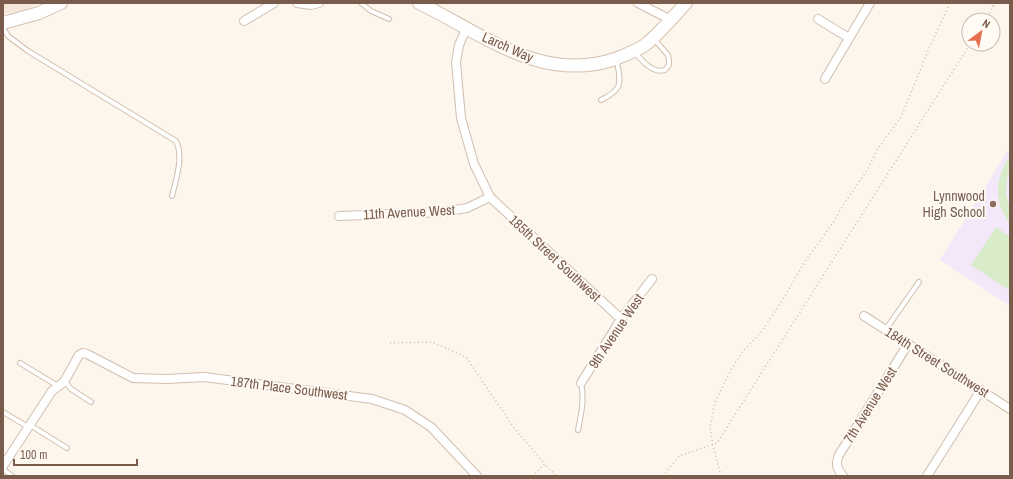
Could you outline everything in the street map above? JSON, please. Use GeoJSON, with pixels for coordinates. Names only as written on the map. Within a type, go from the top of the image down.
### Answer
{"type":"FeatureCollection","features":[{"type":"Feature","properties":{"kind":"main road"},"geometry":{"type":"LineString","coordinates":[[3,23],[39,13],[62,3]]}},
{"type":"Feature","properties":{"kind":"main road","name":"Larch Way"},"geometry":{"type":"LineString","coordinates":[[419,3],[436,7],[510,52],[538,61],[584,66],[616,58],[645,45],[686,3]]}},
{"type":"Feature","properties":{"kind":"street"},"geometry":{"type":"LineString","coordinates":[[244,21],[274,3]]}},
{"type":"Feature","properties":{"kind":"street"},"geometry":{"type":"LineString","coordinates":[[297,3],[311,5],[319,3]]}},
{"type":"Feature","properties":{"kind":"street"},"geometry":{"type":"LineString","coordinates":[[638,3],[671,20]]}},
{"type":"Feature","properties":{"kind":"street"},"geometry":{"type":"LineString","coordinates":[[825,79],[870,3]]}},
{"type":"Feature","properties":{"kind":"street"},"geometry":{"type":"LineString","coordinates":[[818,19],[849,38]]}},
{"type":"Feature","properties":{"kind":"street"},"geometry":{"type":"LineString","coordinates":[[467,27],[459,45],[456,62],[461,118],[474,164],[490,197]]}},
{"type":"Feature","properties":{"kind":"street","name":"11th Avenue West"},"geometry":{"type":"LineString","coordinates":[[339,216],[442,212],[467,208],[490,197]]}},
{"type":"Feature","properties":{"kind":"street","name":"185th Street Southwest"},"geometry":{"type":"LineString","coordinates":[[490,197],[621,319]]}},
{"type":"Feature","properties":{"kind":"street","name":"9th Avenue West"},"geometry":{"type":"LineString","coordinates":[[581,383],[621,319],[652,279]]}},
{"type":"Feature","properties":{"kind":"street","name":"184th Street Southwest"},"geometry":{"type":"LineString","coordinates":[[864,316],[1010,409]]}},
{"type":"Feature","properties":{"kind":"street","name":"7th Avenue West"},"geometry":{"type":"LineString","coordinates":[[843,476],[837,467],[836,461],[908,344]]}},
{"type":"Feature","properties":{"kind":"street","name":"187th Place Southwest"},"geometry":{"type":"LineString","coordinates":[[61,384],[79,355],[83,353],[133,378],[168,379],[204,377],[372,399],[405,410],[432,427],[475,475]]}},
{"type":"Feature","properties":{"kind":"street"},"geometry":{"type":"LineString","coordinates":[[3,468],[52,391],[61,384]]}},
{"type":"Feature","properties":{"kind":"street"},"geometry":{"type":"LineString","coordinates":[[927,476],[981,390]]}},
{"type":"Feature","properties":{"kind":"lane"},"geometry":{"type":"LineString","coordinates":[[361,3],[371,12],[389,19]]}},
{"type":"Feature","properties":{"kind":"lane"},"geometry":{"type":"LineString","coordinates":[[3,28],[8,36],[28,50],[176,141],[180,148],[180,161],[172,196]]}},
{"type":"Feature","properties":{"kind":"lane"},"geometry":{"type":"LineString","coordinates":[[634,51],[647,65],[659,71],[665,70],[669,66],[669,57],[653,38]]}},
{"type":"Feature","properties":{"kind":"lane"},"geometry":{"type":"LineString","coordinates":[[601,100],[616,91],[620,81],[616,58]]}},
{"type":"Feature","properties":{"kind":"lane"},"geometry":{"type":"LineString","coordinates":[[886,330],[919,282]]}},
{"type":"Feature","properties":{"kind":"lane"},"geometry":{"type":"LineString","coordinates":[[20,363],[71,389],[91,402]]}},
{"type":"Feature","properties":{"kind":"lane"},"geometry":{"type":"LineString","coordinates":[[578,430],[582,412],[583,395],[581,383]]}},
{"type":"Feature","properties":{"kind":"lane"},"geometry":{"type":"LineString","coordinates":[[3,412],[67,448]]}},
{"type":"Feature","properties":{"kind":"lane"},"geometry":{"type":"LineString","coordinates":[[3,468],[12,476]]}},
{"type":"Feature","properties":{"kind":"path"},"geometry":{"type":"LineString","coordinates":[[721,476],[713,446],[710,427],[715,402],[732,368],[743,351],[762,331],[782,301],[804,263],[868,169],[877,150],[901,117],[930,46],[950,3]]}},
{"type":"Feature","properties":{"kind":"path"},"geometry":{"type":"LineString","coordinates":[[989,3],[994,6]]}},
{"type":"Feature","properties":{"kind":"path"},"geometry":{"type":"LineString","coordinates":[[990,12],[996,3]]}},
{"type":"Feature","properties":{"kind":"path"},"geometry":{"type":"LineString","coordinates":[[663,476],[680,456],[713,446],[717,443],[965,52]]}},
{"type":"Feature","properties":{"kind":"path"},"geometry":{"type":"LineString","coordinates":[[390,343],[432,342],[466,357],[514,428],[556,476]]}},
{"type":"Feature","properties":{"kind":"path"},"geometry":{"type":"LineString","coordinates":[[532,476],[545,464]]}},
{"type":"Feature","properties":{"kind":"shaded area"},"geometry":{"type":"Polygon","coordinates":[[[3,3],[43,3],[21,11],[3,14],[3,3]]]}},
{"type":"Feature","properties":{"kind":"shaded area","name":"Lynnwood High School"},"geometry":{"type":"Polygon","coordinates":[[[1010,147],[1010,306],[940,260],[1010,147]]]}},
{"type":"Feature","properties":{"kind":"green space"},"geometry":{"type":"Polygon","coordinates":[[[1010,155],[1010,171],[1007,179],[1006,193],[1010,210],[1010,224],[1001,207],[998,190],[1001,173],[1010,155]]]}},
{"type":"Feature","properties":{"kind":"green space"},"geometry":{"type":"Polygon","coordinates":[[[996,227],[1010,237],[1010,291],[971,265],[996,227]]]}},
{"type":"Feature","properties":{"kind":"place","name":"Lynnwood High School"},"geometry":{"type":"Point","coordinates":[993,204]}}]}
